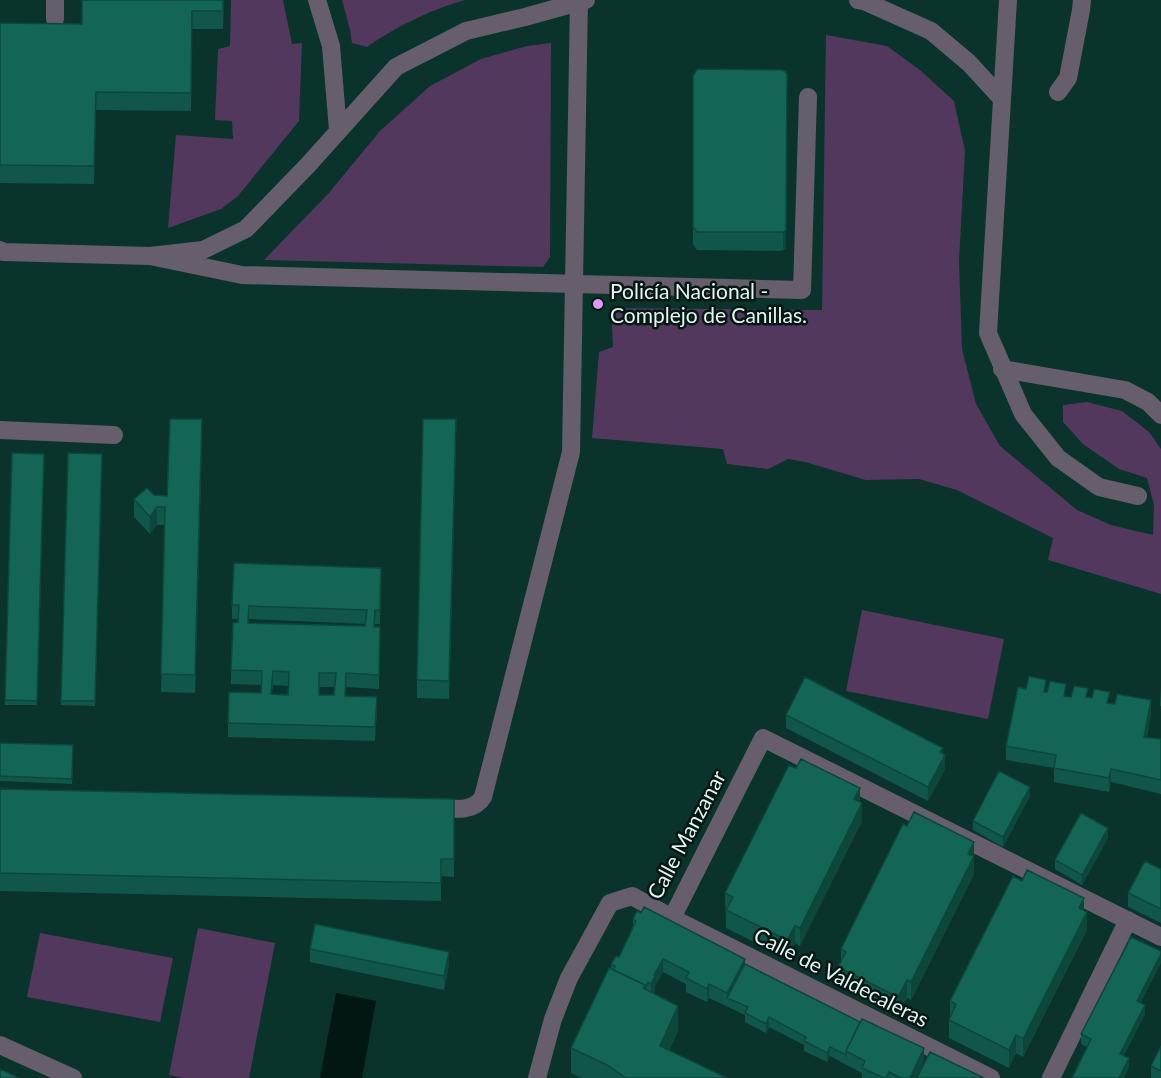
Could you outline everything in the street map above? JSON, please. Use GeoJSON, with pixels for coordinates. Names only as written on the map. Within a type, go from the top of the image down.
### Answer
{"type":"FeatureCollection","features":[{"type":"Feature","properties":{"kind":"street"},"geometry":{"type":"LineString","coordinates":[[55,19],[56,0]]}},
{"type":"Feature","properties":{"kind":"street"},"geometry":{"type":"LineString","coordinates":[[317,0],[331,46],[338,130]]}},
{"type":"Feature","properties":{"kind":"street"},"geometry":{"type":"LineString","coordinates":[[1,252],[150,256],[203,250],[246,230],[396,67],[466,31],[525,17],[581,0],[571,452],[483,797],[480,802],[469,809],[410,806]]}},
{"type":"Feature","properties":{"kind":"street"},"geometry":{"type":"LineString","coordinates":[[858,0],[931,31],[969,63],[1002,99]]}},
{"type":"Feature","properties":{"kind":"street"},"geometry":{"type":"LineString","coordinates":[[1008,0],[988,333],[1023,414],[1058,458],[1099,487],[1138,496]]}},
{"type":"Feature","properties":{"kind":"street"},"geometry":{"type":"LineString","coordinates":[[1058,92],[1068,78],[1082,0]]}},
{"type":"Feature","properties":{"kind":"street"},"geometry":{"type":"LineString","coordinates":[[150,256],[242,275],[802,290],[808,97]]}},
{"type":"Feature","properties":{"kind":"street"},"geometry":{"type":"LineString","coordinates":[[1002,369],[1125,390],[1148,402],[1161,415]]}},
{"type":"Feature","properties":{"kind":"street"},"geometry":{"type":"LineString","coordinates":[[0,430],[114,435]]}},
{"type":"Feature","properties":{"kind":"street","name":"Calle Manzanar"},"geometry":{"type":"LineString","coordinates":[[537,1078],[553,1019],[569,978],[610,903],[632,896],[672,918],[763,738],[1128,921]]}},
{"type":"Feature","properties":{"kind":"street","name":"Calle de Valdecaleras"},"geometry":{"type":"LineString","coordinates":[[672,918],[991,1078]]}},
{"type":"Feature","properties":{"kind":"street"},"geometry":{"type":"LineString","coordinates":[[1051,1078],[1128,921],[1161,937]]}},
{"type":"Feature","properties":{"kind":"street"},"geometry":{"type":"LineString","coordinates":[[0,1045],[73,1078]]}},
{"type":"Feature","properties":{"kind":"shaded area"},"geometry":{"type":"Polygon","coordinates":[[[231,0],[283,0],[292,44],[302,43],[299,121],[238,196],[221,209],[168,228],[176,135],[233,139],[232,121],[215,120],[218,49],[230,46],[231,0]]]}},
{"type":"Feature","properties":{"kind":"shaded area"},"geometry":{"type":"Polygon","coordinates":[[[342,0],[465,0],[414,19],[367,47],[352,43],[342,0]]]}},
{"type":"Feature","properties":{"kind":"shaded area"},"geometry":{"type":"Polygon","coordinates":[[[826,35],[887,46],[921,71],[954,101],[965,151],[959,261],[962,349],[976,404],[1000,446],[1077,510],[1111,525],[1153,535],[1154,505],[1147,478],[1119,469],[1083,444],[1063,422],[1063,405],[1087,402],[1122,411],[1149,432],[1161,449],[1161,594],[1048,560],[1053,538],[957,490],[919,479],[866,480],[788,459],[768,469],[727,464],[723,449],[592,438],[599,352],[613,347],[611,308],[822,310],[826,35]]]}},
{"type":"Feature","properties":{"kind":"shaded area"},"geometry":{"type":"Polygon","coordinates":[[[551,43],[550,257],[543,267],[264,260],[328,194],[380,131],[430,86],[481,59],[527,46],[551,43]]]}},
{"type":"Feature","properties":{"kind":"shaded area"},"geometry":{"type":"Polygon","coordinates":[[[862,610],[1004,639],[988,719],[846,691],[862,610]]]}},
{"type":"Feature","properties":{"kind":"shaded area"},"geometry":{"type":"Polygon","coordinates":[[[198,928],[275,943],[249,1078],[184,1078],[169,1075],[198,928]]]}},
{"type":"Feature","properties":{"kind":"shaded area"},"geometry":{"type":"Polygon","coordinates":[[[40,933],[173,958],[160,1022],[27,997],[40,933]]]}},
{"type":"Feature","properties":{"kind":"shaded area"},"geometry":{"type":"Polygon","coordinates":[[[336,993],[376,1001],[362,1078],[320,1078],[336,993]]]}},
{"type":"Feature","properties":{"kind":"building"},"geometry":{"type":"Polygon","coordinates":[[[82,0],[223,0],[223,11],[192,11],[191,93],[96,92],[94,166],[0,165],[0,23],[82,24],[82,0]]]}},
{"type":"Feature","properties":{"kind":"building"},"geometry":{"type":"Polygon","coordinates":[[[698,69],[781,70],[787,74],[786,230],[783,232],[697,232],[693,227],[693,76],[698,69]]]}},
{"type":"Feature","properties":{"kind":"building"},"geometry":{"type":"Polygon","coordinates":[[[170,419],[202,419],[195,675],[161,674],[165,507],[157,507],[150,517],[134,499],[147,488],[154,495],[167,496],[170,419]]]}},
{"type":"Feature","properties":{"kind":"building"},"geometry":{"type":"Polygon","coordinates":[[[423,419],[456,419],[449,681],[417,680],[423,419]]]}},
{"type":"Feature","properties":{"kind":"building"},"geometry":{"type":"Polygon","coordinates":[[[12,453],[44,454],[37,701],[5,700],[12,453]]]}},
{"type":"Feature","properties":{"kind":"building"},"geometry":{"type":"Polygon","coordinates":[[[68,453],[102,454],[95,701],[61,701],[68,453]]]}},
{"type":"Feature","properties":{"kind":"building"},"geometry":{"type":"Polygon","coordinates":[[[234,563],[381,568],[380,610],[375,610],[374,627],[380,627],[379,675],[346,673],[345,696],[377,697],[375,727],[228,723],[229,692],[261,693],[262,671],[231,670],[233,623],[238,622],[239,605],[232,605],[234,563]],[[249,606],[248,623],[365,626],[367,610],[249,606]],[[273,671],[271,694],[288,695],[289,672],[273,671]],[[319,673],[319,695],[334,695],[336,673],[319,673]]]}},
{"type":"Feature","properties":{"kind":"building"},"geometry":{"type":"Polygon","coordinates":[[[1029,676],[1046,680],[1044,692],[1047,692],[1050,681],[1066,684],[1064,696],[1071,697],[1074,686],[1088,688],[1086,697],[1092,698],[1094,689],[1110,692],[1107,703],[1115,704],[1117,694],[1151,700],[1144,737],[1161,739],[1161,780],[1111,769],[1109,778],[1054,768],[1056,755],[1006,746],[1018,687],[1026,689],[1029,676]]]}},
{"type":"Feature","properties":{"kind":"building"},"geometry":{"type":"Polygon","coordinates":[[[805,677],[943,748],[940,752],[945,755],[928,787],[786,715],[805,677]]]}},
{"type":"Feature","properties":{"kind":"building"},"geometry":{"type":"Polygon","coordinates":[[[0,743],[73,745],[72,779],[0,776],[0,743]]]}},
{"type":"Feature","properties":{"kind":"building"},"geometry":{"type":"Polygon","coordinates":[[[801,759],[860,788],[854,799],[862,803],[800,928],[795,926],[787,940],[726,910],[733,897],[725,893],[789,765],[796,768],[801,759]]]}},
{"type":"Feature","properties":{"kind":"building"},"geometry":{"type":"Polygon","coordinates":[[[999,771],[1030,787],[1003,837],[973,821],[999,771]]]}},
{"type":"Feature","properties":{"kind":"building"},"geometry":{"type":"Polygon","coordinates":[[[0,789],[454,799],[454,859],[441,859],[441,883],[0,873],[0,789]]]}},
{"type":"Feature","properties":{"kind":"building"},"geometry":{"type":"Polygon","coordinates":[[[914,812],[974,842],[968,854],[974,856],[911,982],[907,980],[898,997],[838,967],[846,952],[841,949],[903,824],[907,826],[914,812]]]}},
{"type":"Feature","properties":{"kind":"building"},"geometry":{"type":"Polygon","coordinates":[[[1081,813],[1108,828],[1082,875],[1055,860],[1081,813]]]}},
{"type":"Feature","properties":{"kind":"building"},"geometry":{"type":"Polygon","coordinates":[[[1145,861],[1161,869],[1161,909],[1128,893],[1145,861]]]}},
{"type":"Feature","properties":{"kind":"building"},"geometry":{"type":"Polygon","coordinates":[[[1027,870],[1084,898],[1079,908],[1087,912],[1023,1039],[1016,1035],[1009,1050],[949,1020],[956,1004],[950,1001],[1013,876],[1022,881],[1027,870]]]}},
{"type":"Feature","properties":{"kind":"building"},"geometry":{"type":"Polygon","coordinates":[[[644,907],[745,959],[727,993],[709,984],[707,989],[686,978],[689,972],[663,959],[651,984],[648,982],[645,989],[645,985],[614,970],[615,966],[611,964],[616,956],[619,957],[636,921],[633,919],[637,911],[641,913],[644,907]]]}},
{"type":"Feature","properties":{"kind":"building"},"geometry":{"type":"Polygon","coordinates":[[[315,924],[449,952],[444,976],[310,949],[315,924]]]}},
{"type":"Feature","properties":{"kind":"building"},"geometry":{"type":"Polygon","coordinates":[[[1131,937],[1161,951],[1161,954],[1137,1001],[1145,1005],[1120,1054],[1129,1058],[1119,1078],[1072,1078],[1091,1039],[1081,1034],[1131,937]]]}},
{"type":"Feature","properties":{"kind":"building"},"geometry":{"type":"Polygon","coordinates":[[[745,964],[860,1022],[846,1055],[830,1047],[827,1053],[804,1041],[806,1037],[769,1017],[766,1024],[745,1013],[748,1007],[727,998],[745,964]]]}},
{"type":"Feature","properties":{"kind":"building"},"geometry":{"type":"Polygon","coordinates":[[[609,968],[645,985],[643,988],[678,1006],[660,1046],[727,1078],[626,1078],[607,1065],[571,1048],[609,968]]]}},
{"type":"Feature","properties":{"kind":"building"},"geometry":{"type":"Polygon","coordinates":[[[862,1019],[924,1048],[910,1078],[901,1078],[889,1072],[884,1078],[862,1068],[865,1061],[846,1051],[862,1019]]]}},
{"type":"Feature","properties":{"kind":"building"},"geometry":{"type":"Polygon","coordinates":[[[1161,1046],[1161,1071],[1151,1066],[1161,1046]]]}},
{"type":"Feature","properties":{"kind":"building"},"geometry":{"type":"Polygon","coordinates":[[[930,1052],[984,1078],[917,1078],[930,1052]]]}},
{"type":"Feature","properties":{"kind":"building"},"geometry":{"type":"Polygon","coordinates":[[[0,1069],[19,1078],[0,1078],[0,1069]]]}},
{"type":"Feature","properties":{"kind":"place","name":"Policía Nacional - Complejo de Canillas."},"geometry":{"type":"Point","coordinates":[598,304]}}]}
